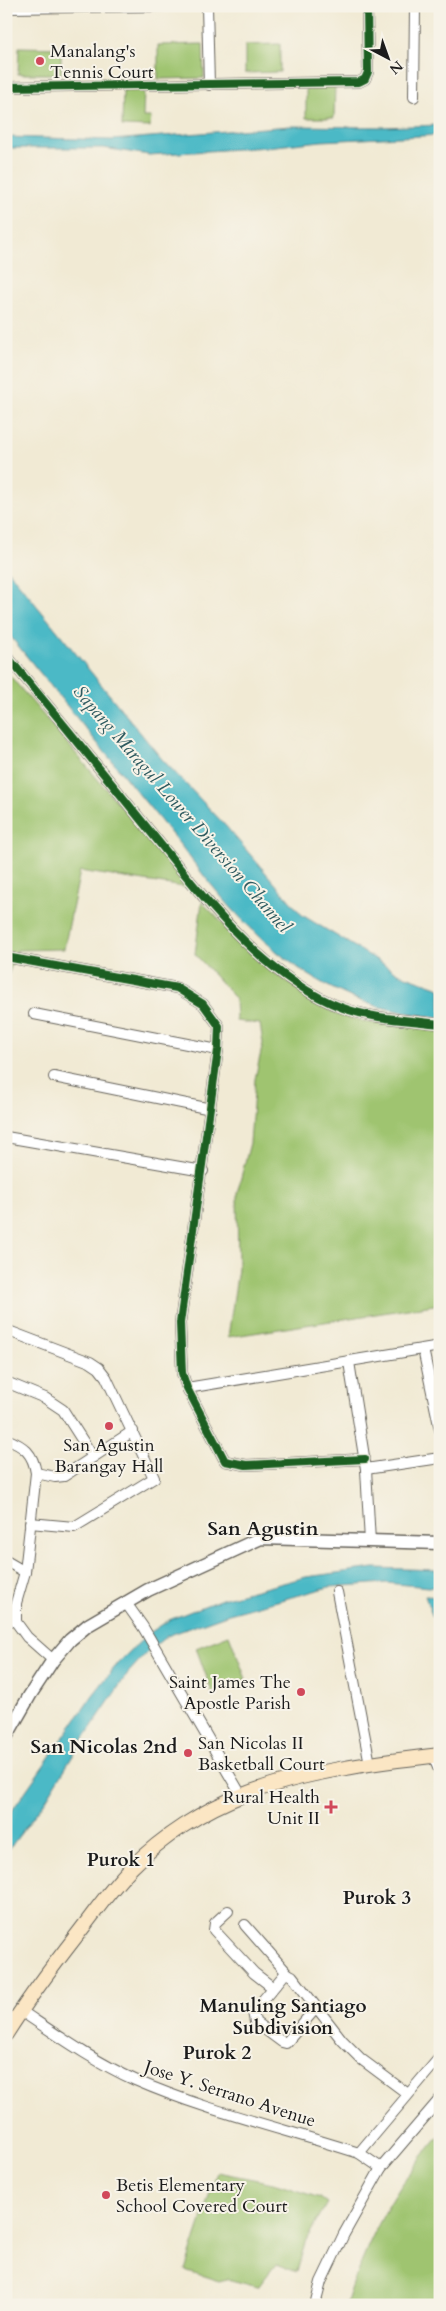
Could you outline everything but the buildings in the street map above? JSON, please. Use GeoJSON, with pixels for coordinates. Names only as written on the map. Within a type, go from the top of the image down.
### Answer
{"type":"FeatureCollection","features":[{"type":"Feature","properties":{"kind":"main road"},"geometry":{"type":"LineString","coordinates":[[6,2034],[111,1890],[133,1865],[168,1836],[241,1795],[329,1772],[370,1764],[436,1756]]}},
{"type":"Feature","properties":{"kind":"street"},"geometry":{"type":"LineString","coordinates":[[6,8],[167,6]]}},
{"type":"Feature","properties":{"kind":"street"},"geometry":{"type":"LineString","coordinates":[[207,6],[209,85]]}},
{"type":"Feature","properties":{"kind":"street"},"geometry":{"type":"LineString","coordinates":[[6,87],[362,81],[368,72],[367,6]]}},
{"type":"Feature","properties":{"kind":"street"},"geometry":{"type":"LineString","coordinates":[[414,97],[415,6]]}},
{"type":"Feature","properties":{"kind":"street"},"geometry":{"type":"LineString","coordinates":[[6,654],[177,863],[227,922],[267,962],[316,995],[343,1008],[373,1016],[440,1024]]}},
{"type":"Feature","properties":{"kind":"street"},"geometry":{"type":"LineString","coordinates":[[6,957],[177,988],[203,1004],[219,1026],[218,1050],[203,1171],[180,1323],[182,1373],[186,1388],[225,1462],[246,1465],[366,1464],[440,1458]]}},
{"type":"Feature","properties":{"kind":"street"},"geometry":{"type":"LineString","coordinates":[[34,1014],[218,1050]]}},
{"type":"Feature","properties":{"kind":"street"},"geometry":{"type":"LineString","coordinates":[[54,1078],[211,1109]]}},
{"type":"Feature","properties":{"kind":"street"},"geometry":{"type":"LineString","coordinates":[[6,1136],[203,1171]]}},
{"type":"Feature","properties":{"kind":"street"},"geometry":{"type":"LineString","coordinates":[[6,1330],[90,1362],[99,1368],[106,1377],[154,1478],[74,1527],[30,1523]]}},
{"type":"Feature","properties":{"kind":"street"},"geometry":{"type":"LineString","coordinates":[[186,1388],[440,1346]]}},
{"type":"Feature","properties":{"kind":"street"},"geometry":{"type":"LineString","coordinates":[[423,1349],[440,1430]]}},
{"type":"Feature","properties":{"kind":"street"},"geometry":{"type":"LineString","coordinates":[[349,1362],[366,1464],[370,1542]]}},
{"type":"Feature","properties":{"kind":"street"},"geometry":{"type":"LineString","coordinates":[[6,1382],[45,1398],[63,1410],[93,1457]]}},
{"type":"Feature","properties":{"kind":"street"},"geometry":{"type":"LineString","coordinates":[[36,1473],[55,1477],[64,1476],[133,1431]]}},
{"type":"Feature","properties":{"kind":"street"},"geometry":{"type":"LineString","coordinates":[[6,1440],[27,1449],[35,1462],[36,1473],[25,1572],[11,1608],[16,1622],[23,1632],[53,1660]]}},
{"type":"Feature","properties":{"kind":"street"},"geometry":{"type":"LineString","coordinates":[[6,1737],[53,1660],[70,1640],[88,1625],[148,1590],[260,1538],[440,1543]]}},
{"type":"Feature","properties":{"kind":"street"},"geometry":{"type":"LineString","coordinates":[[6,1561],[25,1572]]}},
{"type":"Feature","properties":{"kind":"street"},"geometry":{"type":"LineString","coordinates":[[337,1592],[370,1764]]}},
{"type":"Feature","properties":{"kind":"street"},"geometry":{"type":"LineString","coordinates":[[126,1603],[143,1627],[241,1795]]}},
{"type":"Feature","properties":{"kind":"street"},"geometry":{"type":"LineString","coordinates":[[436,1756],[440,1772]]}},
{"type":"Feature","properties":{"kind":"street"},"geometry":{"type":"LineString","coordinates":[[228,1911],[215,1923],[214,1930],[254,1973],[272,1987]]}},
{"type":"Feature","properties":{"kind":"street"},"geometry":{"type":"LineString","coordinates":[[245,1925],[288,1974],[292,1976],[316,2008],[361,2059],[408,2094]]}},
{"type":"Feature","properties":{"kind":"street"},"geometry":{"type":"LineString","coordinates":[[288,1974],[284,1975],[272,1987],[253,2012],[252,2017],[255,2022],[282,2042],[290,2040],[316,2008]]}},
{"type":"Feature","properties":{"kind":"street","name":"Jose Y. Serrano Avenue"},"geometry":{"type":"LineString","coordinates":[[21,2011],[84,2052],[133,2079],[203,2104],[359,2153],[382,2168]]}},
{"type":"Feature","properties":{"kind":"street"},"geometry":{"type":"LineString","coordinates":[[359,2153],[440,2057]]}},
{"type":"Feature","properties":{"kind":"street"},"geometry":{"type":"LineString","coordinates":[[315,2305],[321,2282],[344,2234],[382,2168],[440,2099]]}},
{"type":"Feature","properties":{"kind":"green space"},"geometry":{"type":"Polygon","coordinates":[[[203,44],[204,78],[158,79],[158,45],[203,44]]]}},
{"type":"Feature","properties":{"kind":"green space"},"geometry":{"type":"Polygon","coordinates":[[[280,44],[280,72],[245,73],[245,45],[280,44]]]}},
{"type":"Feature","properties":{"kind":"green space","name":"Manalang's Tennis Court"},"geometry":{"type":"Polygon","coordinates":[[[19,47],[61,48],[61,74],[18,74],[19,47]]]}},
{"type":"Feature","properties":{"kind":"green space"},"geometry":{"type":"Polygon","coordinates":[[[306,84],[335,84],[334,118],[306,118],[306,84]]]}},
{"type":"Feature","properties":{"kind":"green space"},"geometry":{"type":"Polygon","coordinates":[[[123,90],[144,90],[143,117],[151,117],[150,127],[122,126],[123,90]]]}},
{"type":"Feature","properties":{"kind":"green space"},"geometry":{"type":"Polygon","coordinates":[[[6,671],[190,888],[80,871],[64,949],[17,950],[6,981],[6,671]]]}},
{"type":"Feature","properties":{"kind":"green space"},"geometry":{"type":"Polygon","coordinates":[[[202,902],[264,966],[337,1015],[371,1023],[440,1028],[440,1304],[228,1337],[238,1269],[237,1193],[250,1143],[255,1079],[263,1043],[260,1024],[236,1021],[235,998],[195,954],[202,902]]]}},
{"type":"Feature","properties":{"kind":"green space"},"geometry":{"type":"Polygon","coordinates":[[[229,1635],[246,1679],[212,1692],[196,1648],[229,1635]]]}},
{"type":"Feature","properties":{"kind":"green space"},"geometry":{"type":"Polygon","coordinates":[[[440,2135],[440,2285],[431,2305],[346,2305],[363,2258],[384,2215],[409,2174],[440,2135]]]}},
{"type":"Feature","properties":{"kind":"green space"},"geometry":{"type":"Polygon","coordinates":[[[217,2172],[273,2183],[320,2198],[327,2203],[305,2242],[297,2272],[276,2264],[258,2287],[227,2279],[219,2281],[185,2270],[217,2172]]]}},
{"type":"Feature","properties":{"kind":"water"},"geometry":{"type":"Polygon","coordinates":[[[440,125],[440,135],[321,141],[267,147],[149,155],[103,148],[6,148],[6,137],[112,140],[290,126],[382,127],[440,125]]]}},
{"type":"Feature","properties":{"kind":"water","name":"Sapang Maragul Lower Diversion Channel"},"geometry":{"type":"Polygon","coordinates":[[[6,568],[161,758],[224,824],[302,915],[400,974],[440,988],[440,1018],[380,1007],[333,989],[283,957],[239,916],[200,871],[6,631],[6,568]]]}},
{"type":"Feature","properties":{"kind":"water"},"geometry":{"type":"Polygon","coordinates":[[[374,1568],[440,1570],[440,1588],[386,1583],[329,1587],[229,1614],[167,1636],[149,1650],[128,1673],[80,1744],[46,1800],[6,1853],[6,1819],[93,1695],[118,1663],[148,1634],[169,1620],[222,1599],[306,1577],[374,1568]]]}},
{"type":"Feature","properties":{"kind":"water"},"geometry":{"type":"Polygon","coordinates":[[[425,1596],[440,1597],[440,1619],[434,1620],[425,1596]]]}},
{"type":"Feature","properties":{"kind":"cycle path"},"geometry":{"type":"LineString","coordinates":[[6,87],[359,82],[365,79],[368,72],[367,6]]}},
{"type":"Feature","properties":{"kind":"cycle path"},"geometry":{"type":"LineString","coordinates":[[6,655],[206,900],[256,952],[283,975],[312,993],[354,1012],[378,1017],[440,1024]]}},
{"type":"Feature","properties":{"kind":"cycle path"},"geometry":{"type":"LineString","coordinates":[[6,957],[177,988],[203,1004],[219,1026],[218,1050],[180,1323],[182,1373],[187,1388],[225,1461],[246,1465],[365,1459]]}},
{"type":"Feature","properties":{"kind":"place","name":"Manalang's Tennis Court"},"geometry":{"type":"Point","coordinates":[40,61]}},
{"type":"Feature","properties":{"kind":"place","name":"San Agustin Barangay Hall"},"geometry":{"type":"Point","coordinates":[109,1426]}},
{"type":"Feature","properties":{"kind":"place","name":"Saint James The Apostle Parish"},"geometry":{"type":"Point","coordinates":[301,1692]}},
{"type":"Feature","properties":{"kind":"place","name":"San Nicolas II Basketball Court"},"geometry":{"type":"Point","coordinates":[188,1753]}},
{"type":"Feature","properties":{"kind":"place","name":"Rural Health Unit II"},"geometry":{"type":"Point","coordinates":[331,1807]}},
{"type":"Feature","properties":{"kind":"place","name":"Betis Elementary School Covered Court"},"geometry":{"type":"Point","coordinates":[106,2195]}},
{"type":"Feature","properties":{"kind":"district","name":"San Agustin"},"geometry":{"type":"Point","coordinates":[263,1528]}},
{"type":"Feature","properties":{"kind":"district","name":"San Nicolas 2nd"},"geometry":{"type":"Point","coordinates":[104,1746]}},
{"type":"Feature","properties":{"kind":"district","name":"Purok 1"},"geometry":{"type":"Point","coordinates":[121,1860]}},
{"type":"Feature","properties":{"kind":"district","name":"Purok 3"},"geometry":{"type":"Point","coordinates":[377,1898]}},
{"type":"Feature","properties":{"kind":"district","name":"Manuling Santiago Subdivision"},"geometry":{"type":"Point","coordinates":[283,2017]}},
{"type":"Feature","properties":{"kind":"district","name":"Purok 2"},"geometry":{"type":"Point","coordinates":[217,2053]}}]}
